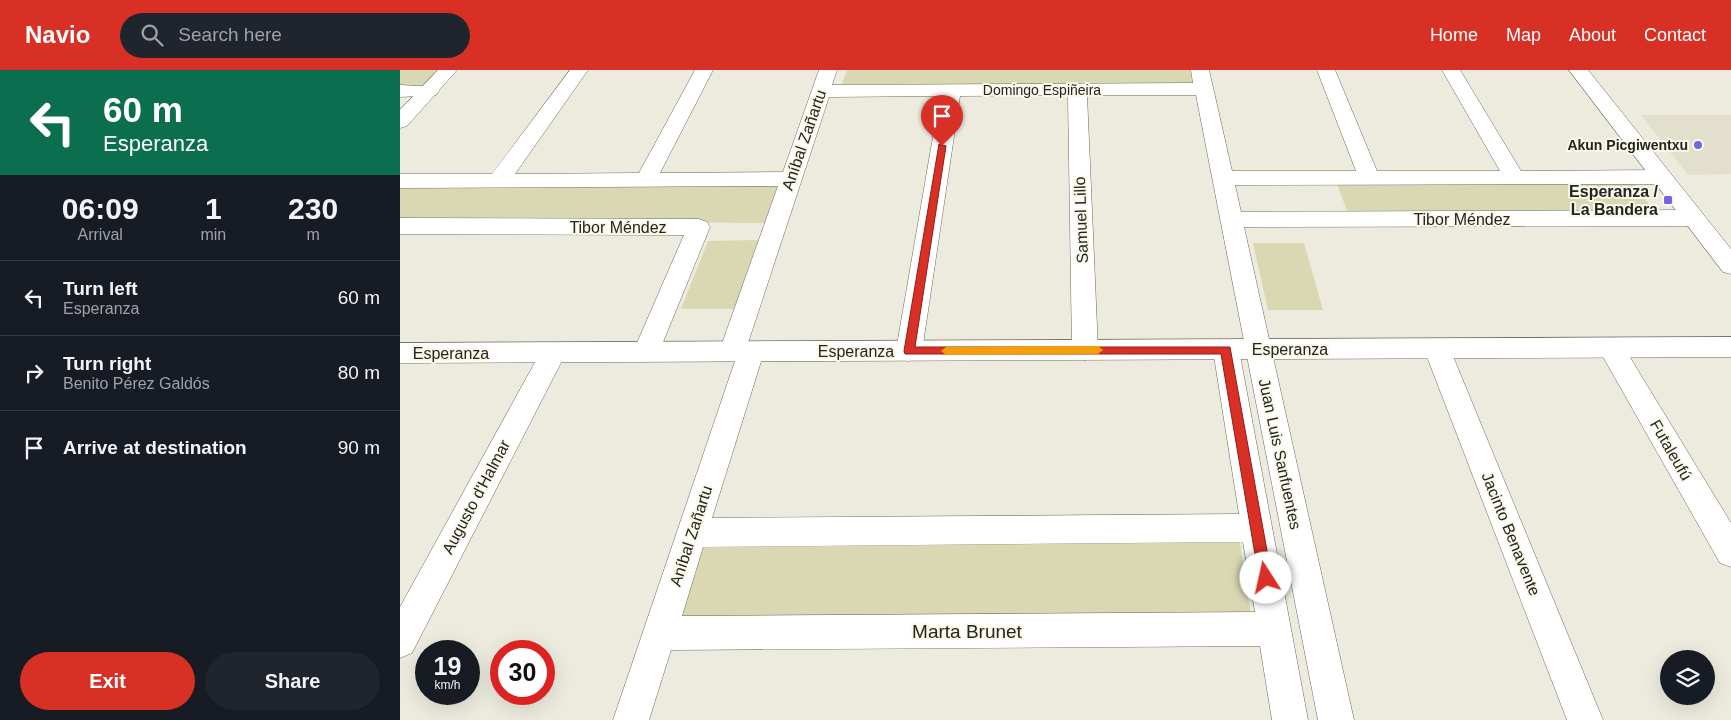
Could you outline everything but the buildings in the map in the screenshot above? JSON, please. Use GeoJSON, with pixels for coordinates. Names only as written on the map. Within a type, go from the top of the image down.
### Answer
{"type":"FeatureCollection","features":[{"type":"Feature","properties":{"kind":"street"},"geometry":{"type":"LineString","coordinates":[[400,122],[448,70]]}},
{"type":"Feature","properties":{"kind":"street"},"geometry":{"type":"LineString","coordinates":[[499,180],[579,70]]}},
{"type":"Feature","properties":{"kind":"street"},"geometry":{"type":"LineString","coordinates":[[646,180],[704,70]]}},
{"type":"Feature","properties":{"kind":"street"},"geometry":{"type":"LineString","coordinates":[[1326,70],[1369,178]]}},
{"type":"Feature","properties":{"kind":"street"},"geometry":{"type":"LineString","coordinates":[[1451,70],[1514,177]]}},
{"type":"Feature","properties":{"kind":"street"},"geometry":{"type":"LineString","coordinates":[[1578,70],[1731,266]]}},
{"type":"Feature","properties":{"kind":"street","name":"Domingo Espiñeira"},"geometry":{"type":"LineString","coordinates":[[825,80],[951,90],[1076,90],[1202,80]]}},
{"type":"Feature","properties":{"kind":"street","name":"Aníbal Zañartu"},"geometry":{"type":"LineString","coordinates":[[631,720],[692,533],[791,179],[825,80]]}},
{"type":"Feature","properties":{"kind":"street","name":"Juan Luis Sanfuentes"},"geometry":{"type":"LineString","coordinates":[[1202,80],[1336,720]]}},
{"type":"Feature","properties":{"kind":"street"},"geometry":{"type":"LineString","coordinates":[[909,351],[951,90]]}},
{"type":"Feature","properties":{"kind":"street","name":"Samuel Lillo"},"geometry":{"type":"LineString","coordinates":[[1076,90],[1085,350]]}},
{"type":"Feature","properties":{"kind":"street"},"geometry":{"type":"LineString","coordinates":[[400,91],[428,91]]}},
{"type":"Feature","properties":{"kind":"street"},"geometry":{"type":"LineString","coordinates":[[1223,178],[1661,177]]}},
{"type":"Feature","properties":{"kind":"street"},"geometry":{"type":"LineString","coordinates":[[400,181],[791,179]]}},
{"type":"Feature","properties":{"kind":"street","name":"Tibor Méndez"},"geometry":{"type":"LineString","coordinates":[[1231,220],[1693,218]]}},
{"type":"Feature","properties":{"kind":"street","name":"Tibor Méndez"},"geometry":{"type":"LineString","coordinates":[[400,226],[699,227],[646,352]]}},
{"type":"Feature","properties":{"kind":"street","name":"Esperanza"},"geometry":{"type":"LineString","coordinates":[[400,353],[1731,347]]}},
{"type":"Feature","properties":{"kind":"street","name":"Futaleufú"},"geometry":{"type":"LineString","coordinates":[[1612,348],[1731,552]]}},
{"type":"Feature","properties":{"kind":"street","name":"Jacinto Benavente"},"geometry":{"type":"LineString","coordinates":[[1437,349],[1585,720]]}},
{"type":"Feature","properties":{"kind":"street","name":"Juan Luis Sanfuentes"},"geometry":{"type":"LineString","coordinates":[[1226,350],[1290,720]]}},
{"type":"Feature","properties":{"kind":"street","name":"Augusto d'Halmar"},"geometry":{"type":"LineString","coordinates":[[400,641],[553,353]]}},
{"type":"Feature","properties":{"kind":"street"},"geometry":{"type":"LineString","coordinates":[[692,533],[1257,528]]}},
{"type":"Feature","properties":{"kind":"street","name":"Marta Brunet"},"geometry":{"type":"LineString","coordinates":[[659,633],[1274,629]]}},
{"type":"Feature","properties":{"kind":"shaded area"},"geometry":{"type":"Polygon","coordinates":[[[400,70],[440,70],[421,88],[400,88],[400,70]]]}},
{"type":"Feature","properties":{"kind":"shaded area"},"geometry":{"type":"Polygon","coordinates":[[[847,70],[1190,70],[1193,85],[842,84],[847,70]]]}},
{"type":"Feature","properties":{"kind":"shaded area","name":"Akun Picgiwentxu"},"geometry":{"type":"Polygon","coordinates":[[[1641,115],[1731,115],[1731,174],[1688,175],[1641,115]]]}},
{"type":"Feature","properties":{"kind":"shaded area"},"geometry":{"type":"Polygon","coordinates":[[[1633,183],[1657,215],[1349,216],[1337,184],[1633,183]]]}},
{"type":"Feature","properties":{"kind":"shaded area"},"geometry":{"type":"Polygon","coordinates":[[[786,186],[773,223],[400,220],[400,188],[786,186]]]}},
{"type":"Feature","properties":{"kind":"shaded area"},"geometry":{"type":"Polygon","coordinates":[[[758,240],[735,309],[681,309],[708,241],[758,240]]]}},
{"type":"Feature","properties":{"kind":"shaded area"},"geometry":{"type":"Polygon","coordinates":[[[1253,243],[1304,243],[1323,310],[1268,310],[1253,243]]]}},
{"type":"Feature","properties":{"kind":"shaded area"},"geometry":{"type":"Polygon","coordinates":[[[1239,537],[1251,616],[676,619],[701,539],[1239,537]]]}},
{"type":"Feature","properties":{"kind":"slow traffic"},"geometry":{"type":"LineString","coordinates":[[946,351],[1098,350]]}},
{"type":"Feature","properties":{"kind":"place","name":"Akun Picgiwentxu"},"geometry":{"type":"Point","coordinates":[1698,145]}},
{"type":"Feature","properties":{"kind":"place","name":"Esperanza / La Bandera"},"geometry":{"type":"Point","coordinates":[1668,200]}},
{"type":"Feature","properties":{"kind":"route"},"geometry":{"type":"LineString","coordinates":[[942,146],[909,351],[1226,350],[1266,578]]}}]}
